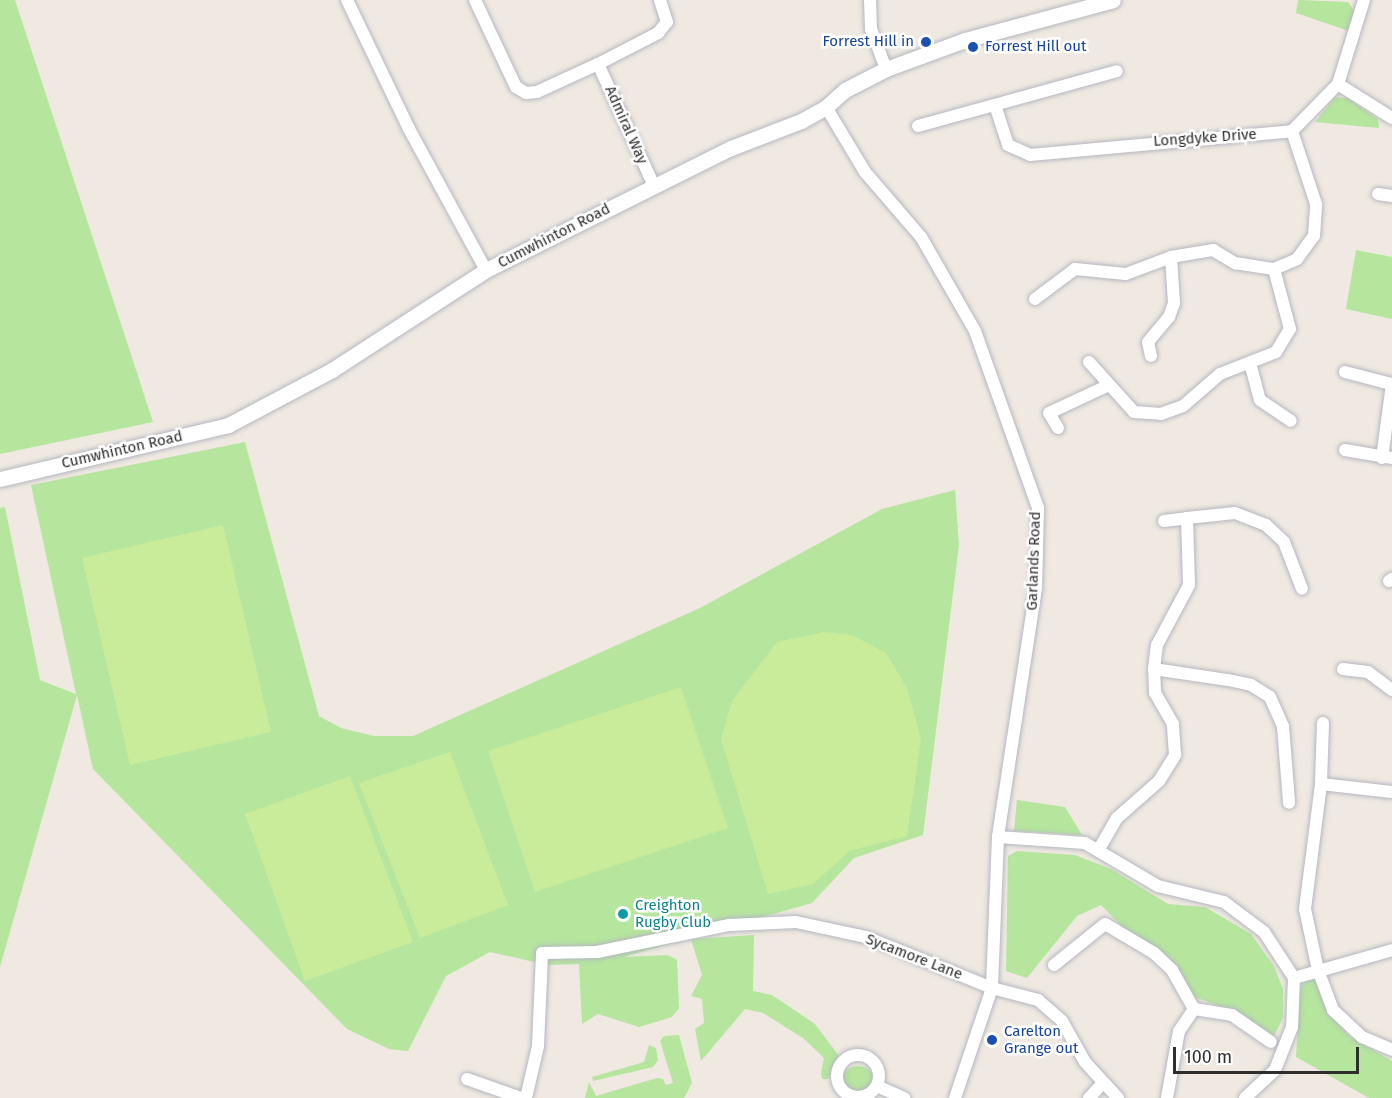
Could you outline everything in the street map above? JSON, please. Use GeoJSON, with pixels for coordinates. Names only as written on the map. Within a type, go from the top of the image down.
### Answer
{"type":"FeatureCollection","features":[{"type":"Feature","properties":{"kind":"street"},"geometry":{"type":"LineString","coordinates":[[347,0],[409,129],[486,270]]}},
{"type":"Feature","properties":{"kind":"street"},"geometry":{"type":"LineString","coordinates":[[475,0],[516,87],[526,93],[537,92],[658,33],[667,22],[660,0]]}},
{"type":"Feature","properties":{"kind":"street"},"geometry":{"type":"LineString","coordinates":[[870,0],[871,29],[886,69]]}},
{"type":"Feature","properties":{"kind":"street","name":"Cumwhinton Road"},"geometry":{"type":"LineString","coordinates":[[0,479],[228,425],[332,369],[486,270],[654,186],[826,108],[845,90],[886,69],[965,40],[1113,0]]}},
{"type":"Feature","properties":{"kind":"street"},"geometry":{"type":"LineString","coordinates":[[1035,299],[1076,268],[1126,274],[1171,257],[1213,250],[1235,263],[1274,269],[1297,259],[1314,236],[1316,204],[1292,131],[1338,84],[1364,0]]}},
{"type":"Feature","properties":{"kind":"street","name":"Admiral Way"},"geometry":{"type":"LineString","coordinates":[[598,64],[654,186]]}},
{"type":"Feature","properties":{"kind":"street"},"geometry":{"type":"LineString","coordinates":[[918,126],[1117,71]]}},
{"type":"Feature","properties":{"kind":"street"},"geometry":{"type":"LineString","coordinates":[[1338,84],[1392,118]]}},
{"type":"Feature","properties":{"kind":"street","name":"Longdyke Drive"},"geometry":{"type":"LineString","coordinates":[[995,105],[1008,145],[1030,155],[1292,131]]}},
{"type":"Feature","properties":{"kind":"street","name":"Garlands Road"},"geometry":{"type":"LineString","coordinates":[[826,108],[865,172],[921,237],[975,330],[1038,508],[1036,588],[998,837],[992,988],[955,1098]]}},
{"type":"Feature","properties":{"kind":"street"},"geometry":{"type":"LineString","coordinates":[[1378,194],[1392,196]]}},
{"type":"Feature","properties":{"kind":"street"},"geometry":{"type":"LineString","coordinates":[[1151,356],[1149,342],[1168,317],[1174,303],[1171,257]]}},
{"type":"Feature","properties":{"kind":"street"},"geometry":{"type":"LineString","coordinates":[[1089,363],[1134,412],[1161,414],[1183,406],[1220,374],[1275,352],[1290,329],[1274,269]]}},
{"type":"Feature","properties":{"kind":"street"},"geometry":{"type":"LineString","coordinates":[[1250,363],[1260,400],[1291,421]]}},
{"type":"Feature","properties":{"kind":"street"},"geometry":{"type":"LineString","coordinates":[[1345,372],[1392,384],[1387,458],[1345,450]]}},
{"type":"Feature","properties":{"kind":"street"},"geometry":{"type":"LineString","coordinates":[[1058,428],[1049,413],[1109,385]]}},
{"type":"Feature","properties":{"kind":"street"},"geometry":{"type":"LineString","coordinates":[[1164,521],[1234,513],[1266,525],[1284,542],[1302,589]]}},
{"type":"Feature","properties":{"kind":"street"},"geometry":{"type":"LineString","coordinates":[[1099,849],[1116,818],[1159,781],[1175,755],[1173,724],[1155,693],[1154,669],[1157,645],[1189,585],[1187,518]]}},
{"type":"Feature","properties":{"kind":"street"},"geometry":{"type":"LineString","coordinates":[[1154,669],[1251,685],[1270,697],[1283,726],[1289,803]]}},
{"type":"Feature","properties":{"kind":"street"},"geometry":{"type":"LineString","coordinates":[[1343,669],[1368,672],[1392,690]]}},
{"type":"Feature","properties":{"kind":"street"},"geometry":{"type":"LineString","coordinates":[[1323,723],[1321,784],[1305,909],[1318,970],[1333,1010],[1362,1037],[1392,1050]]}},
{"type":"Feature","properties":{"kind":"street"},"geometry":{"type":"LineString","coordinates":[[1321,784],[1392,792]]}},
{"type":"Feature","properties":{"kind":"street"},"geometry":{"type":"LineString","coordinates":[[998,837],[1085,843],[1099,849],[1158,886],[1224,902],[1241,912],[1264,932],[1294,978],[1292,1027],[1284,1051],[1268,1078],[1245,1098]]}},
{"type":"Feature","properties":{"kind":"street","name":"Sycamore Lane"},"geometry":{"type":"LineString","coordinates":[[526,1098],[538,1046],[542,953],[597,952],[729,925],[796,922],[866,937],[992,988],[1028,995],[1053,1012],[1102,1084],[1118,1098]]}},
{"type":"Feature","properties":{"kind":"street"},"geometry":{"type":"LineString","coordinates":[[1054,964],[1105,924],[1154,954],[1172,970],[1194,1009]]}},
{"type":"Feature","properties":{"kind":"street"},"geometry":{"type":"LineString","coordinates":[[1294,978],[1392,950]]}},
{"type":"Feature","properties":{"kind":"street"},"geometry":{"type":"LineString","coordinates":[[1194,1009],[1232,1015],[1271,1042]]}},
{"type":"Feature","properties":{"kind":"street"},"geometry":{"type":"LineString","coordinates":[[1167,1098],[1179,1031],[1194,1009]]}},
{"type":"Feature","properties":{"kind":"street"},"geometry":{"type":"LineString","coordinates":[[467,1079],[521,1098]]}},
{"type":"Feature","properties":{"kind":"street"},"geometry":{"type":"LineString","coordinates":[[1089,1098],[1102,1084]]}},
{"type":"Feature","properties":{"kind":"street"},"geometry":{"type":"LineString","coordinates":[[877,1086],[904,1098]]}},
{"type":"Feature","properties":{"kind":"green space"},"geometry":{"type":"Polygon","coordinates":[[[0,0],[15,0],[153,422],[0,454],[0,0]]]}},
{"type":"Feature","properties":{"kind":"green space"},"geometry":{"type":"Polygon","coordinates":[[[1298,0],[1348,2],[1354,11],[1349,31],[1296,13],[1298,0]]]}},
{"type":"Feature","properties":{"kind":"green space"},"geometry":{"type":"Polygon","coordinates":[[[1335,97],[1347,98],[1378,119],[1379,128],[1315,122],[1335,97]]]}},
{"type":"Feature","properties":{"kind":"green space"},"geometry":{"type":"Polygon","coordinates":[[[1356,250],[1392,257],[1392,319],[1346,309],[1356,250]]]}},
{"type":"Feature","properties":{"kind":"green space"},"geometry":{"type":"Polygon","coordinates":[[[245,442],[319,716],[341,728],[374,736],[413,736],[700,608],[882,509],[955,490],[959,545],[923,835],[854,858],[812,903],[624,957],[668,955],[677,960],[679,1008],[672,1017],[639,1027],[598,1014],[582,1024],[579,964],[548,965],[490,952],[446,976],[408,1051],[389,1049],[347,1029],[93,769],[77,695],[0,967],[0,508],[5,507],[40,680],[76,694],[31,485],[245,442]]]}},
{"type":"Feature","properties":{"kind":"green space"},"geometry":{"type":"Polygon","coordinates":[[[223,525],[271,732],[130,765],[82,558],[223,525]]]}},
{"type":"Feature","properties":{"kind":"green space"},"geometry":{"type":"Polygon","coordinates":[[[825,632],[852,635],[886,653],[907,688],[921,739],[907,836],[849,851],[813,884],[768,894],[721,739],[732,701],[777,642],[825,632]]]}},
{"type":"Feature","properties":{"kind":"green space"},"geometry":{"type":"Polygon","coordinates":[[[681,687],[728,828],[535,892],[488,751],[681,687]]]}},
{"type":"Feature","properties":{"kind":"green space"},"geometry":{"type":"Polygon","coordinates":[[[450,752],[508,905],[420,938],[359,783],[450,752]]]}},
{"type":"Feature","properties":{"kind":"green space"},"geometry":{"type":"Polygon","coordinates":[[[350,776],[413,942],[305,981],[245,814],[350,776]]]}},
{"type":"Feature","properties":{"kind":"green space"},"geometry":{"type":"Polygon","coordinates":[[[1017,800],[1065,807],[1082,835],[1014,831],[1017,800]]]}},
{"type":"Feature","properties":{"kind":"green space"},"geometry":{"type":"Polygon","coordinates":[[[1017,851],[1075,855],[1111,869],[1168,904],[1205,907],[1251,934],[1274,966],[1283,989],[1283,1017],[1273,1039],[1235,1012],[1194,997],[1181,972],[1162,954],[1132,937],[1101,905],[1077,916],[1027,978],[1006,971],[1008,856],[1017,851]]]}},
{"type":"Feature","properties":{"kind":"green space"},"geometry":{"type":"Polygon","coordinates":[[[754,935],[753,991],[772,995],[815,1024],[839,1056],[828,1079],[822,1079],[824,1058],[803,1038],[763,1013],[745,1009],[701,1061],[695,1029],[704,1023],[702,999],[691,996],[702,975],[691,939],[754,935]]]}},
{"type":"Feature","properties":{"kind":"green space"},"geometry":{"type":"Polygon","coordinates":[[[1316,979],[1327,1011],[1349,1036],[1392,1061],[1392,1098],[1369,1098],[1296,1057],[1300,989],[1304,982],[1316,979]]]}},
{"type":"Feature","properties":{"kind":"green space"},"geometry":{"type":"Polygon","coordinates":[[[679,1035],[692,1083],[684,1098],[585,1098],[589,1082],[596,1096],[657,1078],[663,1079],[666,1085],[673,1083],[660,1041],[664,1036],[679,1035]]]}},
{"type":"Feature","properties":{"kind":"green space"},"geometry":{"type":"Polygon","coordinates":[[[649,1045],[656,1048],[658,1060],[653,1067],[593,1081],[592,1077],[644,1062],[649,1045]]]}},
{"type":"Feature","properties":{"kind":"green space"},"geometry":{"type":"Polygon","coordinates":[[[858,1066],[870,1071],[875,1083],[870,1095],[858,1100],[846,1095],[841,1083],[846,1071],[858,1066]]]}},
{"type":"Feature","properties":{"kind":"place","name":"Forrest Hill in"},"geometry":{"type":"Point","coordinates":[926,42]}},
{"type":"Feature","properties":{"kind":"place","name":"Forrest Hill out"},"geometry":{"type":"Point","coordinates":[973,47]}},
{"type":"Feature","properties":{"kind":"place","name":"Creighton Rugby Club"},"geometry":{"type":"Point","coordinates":[623,914]}},
{"type":"Feature","properties":{"kind":"place","name":"Carelton Grange out"},"geometry":{"type":"Point","coordinates":[992,1040]}}]}
